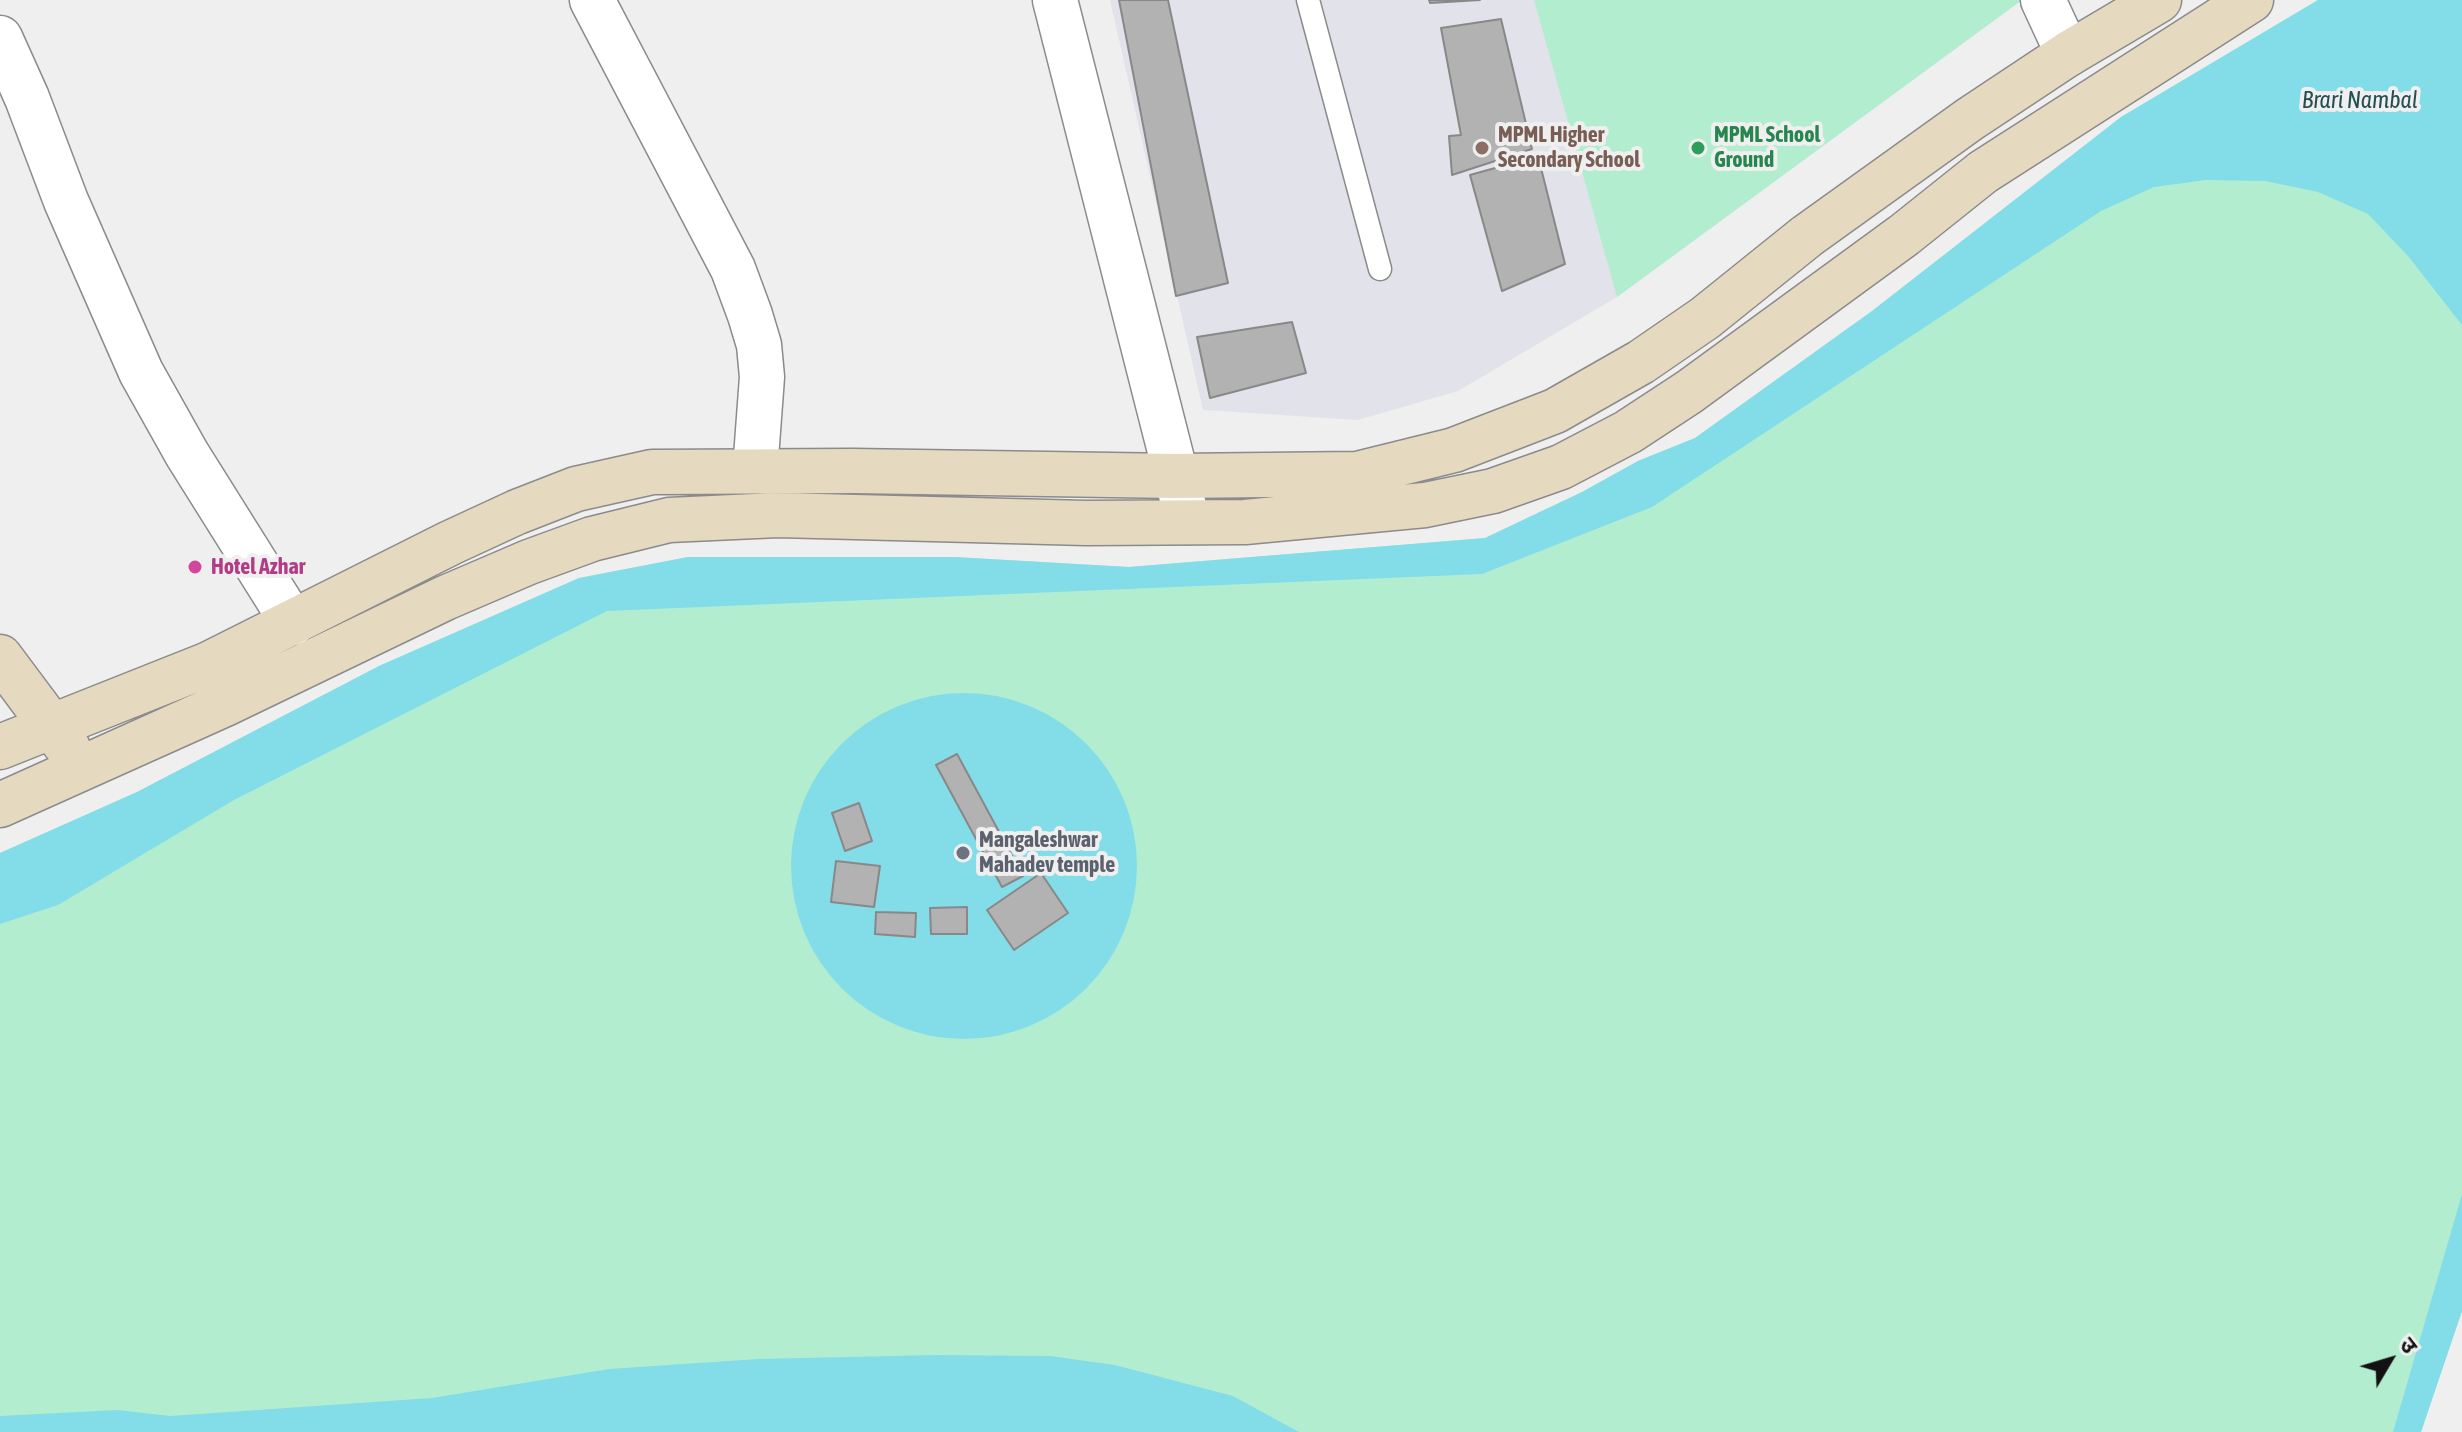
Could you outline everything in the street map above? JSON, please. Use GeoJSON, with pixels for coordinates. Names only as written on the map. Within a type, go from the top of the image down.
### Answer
{"type":"FeatureCollection","features":[{"type":"Feature","properties":{"kind":"street"},"geometry":{"type":"LineString","coordinates":[[592,0],[733,269],[750,315],[759,345],[762,377],[755,471]]}},
{"type":"Feature","properties":{"kind":"street"},"geometry":{"type":"LineString","coordinates":[[1055,0],[1188,522]]}},
{"type":"Feature","properties":{"kind":"street"},"geometry":{"type":"LineString","coordinates":[[2043,0],[2068,54]]}},
{"type":"Feature","properties":{"kind":"street"},"geometry":{"type":"LineString","coordinates":[[0,747],[209,664],[450,543],[576,489],[652,472],[1175,476],[1357,474],[1454,450],[1555,411],[1641,362],[1705,318],[1807,236],[1970,119],[2068,54],[2159,0]]}},
{"type":"Feature","properties":{"kind":"street"},"geometry":{"type":"LineString","coordinates":[[8,786],[81,768],[515,568],[592,539],[669,520],[778,515],[1086,523],[1245,522],[1425,505],[1493,491],[1561,467],[1628,432],[1689,392],[1904,235],[1983,172],[2251,0]]}},
{"type":"Feature","properties":{"kind":"street"},"geometry":{"type":"LineString","coordinates":[[0,38],[27,98],[66,201],[141,372],[187,454],[293,623]]}},
{"type":"Feature","properties":{"kind":"street"},"geometry":{"type":"LineString","coordinates":[[0,657],[81,768]]}},
{"type":"Feature","properties":{"kind":"lane"},"geometry":{"type":"LineString","coordinates":[[1308,0],[1380,269]]}},
{"type":"Feature","properties":{"kind":"shaded area","name":"MPML Higher Secondary School"},"geometry":{"type":"Polygon","coordinates":[[[1110,0],[2022,0],[1617,297],[1458,391],[1358,420],[1203,410],[1110,0]]]}},
{"type":"Feature","properties":{"kind":"green space","name":"MPML School Ground"},"geometry":{"type":"Polygon","coordinates":[[[1534,0],[2022,0],[1617,297],[1534,0]]]}},
{"type":"Feature","properties":{"kind":"green space"},"geometry":{"type":"Polygon","coordinates":[[[2318,0],[2462,0],[2462,1311],[2421,1432],[0,1432],[0,853],[137,792],[379,666],[579,578],[688,557],[955,557],[1129,567],[1485,538],[1582,492],[1638,461],[1695,438],[1872,311],[2121,117],[2318,0]]]}},
{"type":"Feature","properties":{"kind":"water","name":"Brari Nambal"},"geometry":{"type":"Polygon","coordinates":[[[2318,0],[2462,0],[2462,325],[2408,256],[2368,214],[2318,192],[2265,181],[2206,180],[2154,187],[2101,211],[1652,507],[1482,574],[607,611],[234,800],[58,905],[0,924],[0,853],[137,792],[379,666],[579,578],[688,557],[955,557],[1129,567],[1485,538],[1582,492],[1638,461],[1695,438],[1872,311],[2121,117],[2318,0]]]}},
{"type":"Feature","properties":{"kind":"water","name":"Mangaleshwar Mahadev temple"},"geometry":{"type":"Polygon","coordinates":[[[964,693],[998,697],[1030,706],[1074,732],[1098,756],[1124,800],[1133,832],[1137,866],[1133,900],[1124,932],[1098,976],[1074,1000],[1030,1026],[998,1035],[964,1039],[930,1035],[898,1026],[854,1000],[830,976],[804,932],[795,900],[791,866],[795,832],[804,800],[830,756],[854,732],[898,706],[930,697],[964,693]]]}},
{"type":"Feature","properties":{"kind":"water"},"geometry":{"type":"Polygon","coordinates":[[[2462,1194],[2462,1311],[2421,1432],[2393,1432],[2462,1194]]]}},
{"type":"Feature","properties":{"kind":"water"},"geometry":{"type":"Polygon","coordinates":[[[1050,1356],[1115,1365],[1233,1396],[1299,1432],[0,1432],[0,1416],[118,1410],[170,1416],[432,1398],[609,1369],[758,1359],[1050,1356]]]}},
{"type":"Feature","properties":{"kind":"building"},"geometry":{"type":"Polygon","coordinates":[[[1119,0],[1168,0],[1228,283],[1176,296],[1119,0]]]}},
{"type":"Feature","properties":{"kind":"building"},"geometry":{"type":"Polygon","coordinates":[[[1429,0],[1480,0],[1430,3],[1429,0]]]}},
{"type":"Feature","properties":{"kind":"building"},"geometry":{"type":"Polygon","coordinates":[[[1501,19],[1532,149],[1452,175],[1449,136],[1461,135],[1441,28],[1501,19]]]}},
{"type":"Feature","properties":{"kind":"building"},"geometry":{"type":"Polygon","coordinates":[[[1538,156],[1565,264],[1502,291],[1470,175],[1538,156]]]}},
{"type":"Feature","properties":{"kind":"building"},"geometry":{"type":"Polygon","coordinates":[[[1292,322],[1306,373],[1210,398],[1197,337],[1292,322]]]}},
{"type":"Feature","properties":{"kind":"building"},"geometry":{"type":"Polygon","coordinates":[[[957,754],[1023,876],[1002,887],[936,765],[957,754]]]}},
{"type":"Feature","properties":{"kind":"building"},"geometry":{"type":"Polygon","coordinates":[[[859,803],[872,841],[845,851],[832,813],[859,803]]]}},
{"type":"Feature","properties":{"kind":"building"},"geometry":{"type":"Polygon","coordinates":[[[836,861],[880,866],[874,907],[831,902],[836,861]]]}},
{"type":"Feature","properties":{"kind":"building"},"geometry":{"type":"Polygon","coordinates":[[[1041,873],[1068,913],[1014,950],[987,910],[1041,873]]]}},
{"type":"Feature","properties":{"kind":"building"},"geometry":{"type":"Polygon","coordinates":[[[967,907],[967,934],[931,934],[930,908],[967,907]]]}},
{"type":"Feature","properties":{"kind":"building"},"geometry":{"type":"Polygon","coordinates":[[[876,912],[916,913],[915,937],[875,934],[876,912]]]}},
{"type":"Feature","properties":{"kind":"place","name":"MPML Higher Secondary School"},"geometry":{"type":"Point","coordinates":[1482,148]}},
{"type":"Feature","properties":{"kind":"place","name":"MPML School Ground"},"geometry":{"type":"Point","coordinates":[1698,148]}},
{"type":"Feature","properties":{"kind":"place","name":"Hotel Azhar"},"geometry":{"type":"Point","coordinates":[195,567]}},
{"type":"Feature","properties":{"kind":"place","name":"Mangaleshwar Mahadev temple"},"geometry":{"type":"Point","coordinates":[963,853]}}]}
